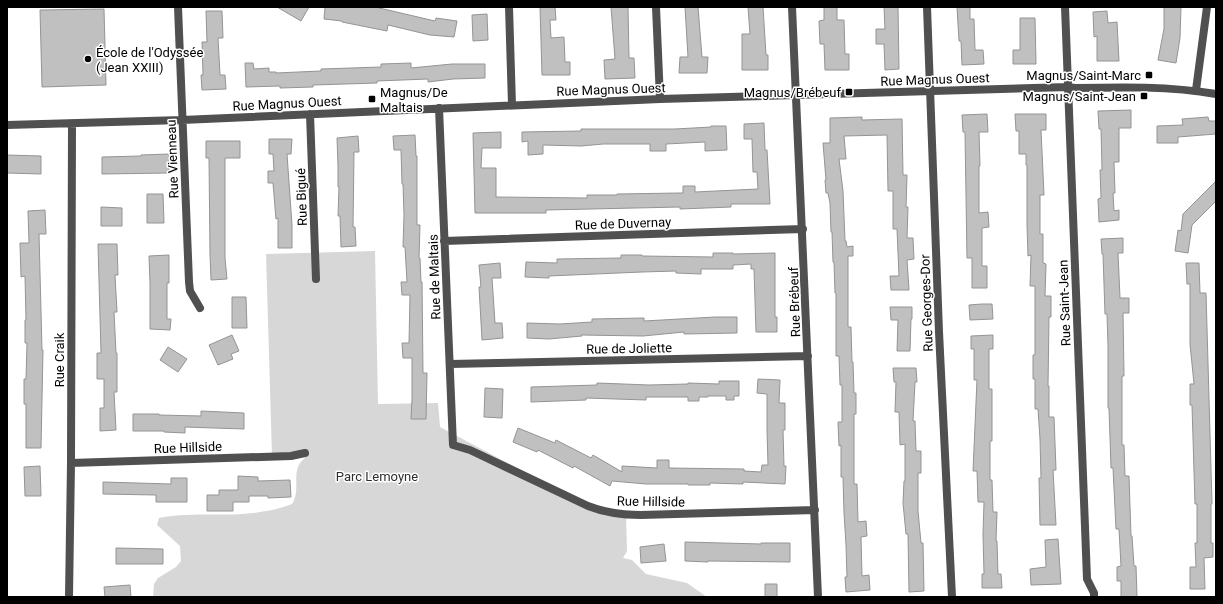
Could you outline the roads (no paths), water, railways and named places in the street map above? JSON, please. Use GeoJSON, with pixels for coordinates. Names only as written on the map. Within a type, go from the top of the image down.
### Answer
{"type":"FeatureCollection","features":[{"type":"Feature","properties":{"kind":"street","name":"Rue Vienneau"},"geometry":{"type":"LineString","coordinates":[[178,7],[189,282],[190,291],[200,308]]}},
{"type":"Feature","properties":{"kind":"street"},"geometry":{"type":"LineString","coordinates":[[509,7],[512,105]]}},
{"type":"Feature","properties":{"kind":"street"},"geometry":{"type":"LineString","coordinates":[[656,7],[660,99]]}},
{"type":"Feature","properties":{"kind":"street","name":"Rue Brébeuf"},"geometry":{"type":"LineString","coordinates":[[792,7],[803,229],[818,597]]}},
{"type":"Feature","properties":{"kind":"street","name":"Rue Georges-Dor"},"geometry":{"type":"LineString","coordinates":[[927,7],[939,332],[952,597]]}},
{"type":"Feature","properties":{"kind":"street","name":"Rue Saint-Jean"},"geometry":{"type":"LineString","coordinates":[[1064,7],[1087,580],[1094,593],[1094,597]]}},
{"type":"Feature","properties":{"kind":"street"},"geometry":{"type":"LineString","coordinates":[[1196,90],[1208,7]]}},
{"type":"Feature","properties":{"kind":"street","name":"Rue Magnus Ouest"},"geometry":{"type":"LineString","coordinates":[[7,125],[182,120],[796,94],[931,92],[1068,87],[1135,87],[1196,90],[1216,94]]}},
{"type":"Feature","properties":{"kind":"street","name":"Rue de Maltais"},"geometry":{"type":"LineString","coordinates":[[439,108],[453,445]]}},
{"type":"Feature","properties":{"kind":"street","name":"Rue Bigué"},"geometry":{"type":"LineString","coordinates":[[310,114],[316,279]]}},
{"type":"Feature","properties":{"kind":"street","name":"Rue Craik"},"geometry":{"type":"LineString","coordinates":[[69,597],[72,462],[72,124]]}},
{"type":"Feature","properties":{"kind":"street","name":"Rue de Duvernay"},"geometry":{"type":"LineString","coordinates":[[444,241],[803,229]]}},
{"type":"Feature","properties":{"kind":"street","name":"Rue de Joliette"},"geometry":{"type":"LineString","coordinates":[[450,364],[808,356]]}},
{"type":"Feature","properties":{"kind":"street","name":"Rue Hillside"},"geometry":{"type":"LineString","coordinates":[[453,445],[470,450],[588,506],[615,514],[642,515],[814,510]]}},
{"type":"Feature","properties":{"kind":"street","name":"Rue Hillside"},"geometry":{"type":"LineString","coordinates":[[72,462],[291,456],[305,453]]}},
{"type":"Feature","properties":{"kind":"place","name":"École de l'Odyssée (Jean XXIII)"},"geometry":{"type":"Point","coordinates":[88,59]}},
{"type":"Feature","properties":{"kind":"place","name":"Magnus/Saint-Marc"},"geometry":{"type":"Point","coordinates":[1149,75]}},
{"type":"Feature","properties":{"kind":"place","name":"Magnus/Brébeuf"},"geometry":{"type":"Point","coordinates":[849,92]}},
{"type":"Feature","properties":{"kind":"place","name":"Magnus/Saint-Jean"},"geometry":{"type":"Point","coordinates":[1144,96]}},
{"type":"Feature","properties":{"kind":"place","name":"Magnus/De Maltais"},"geometry":{"type":"Point","coordinates":[372,99]}},
{"type":"Feature","properties":{"kind":"park label","name":"Parc Lemoyne"},"geometry":{"type":"Point","coordinates":[377,476]}}]}
